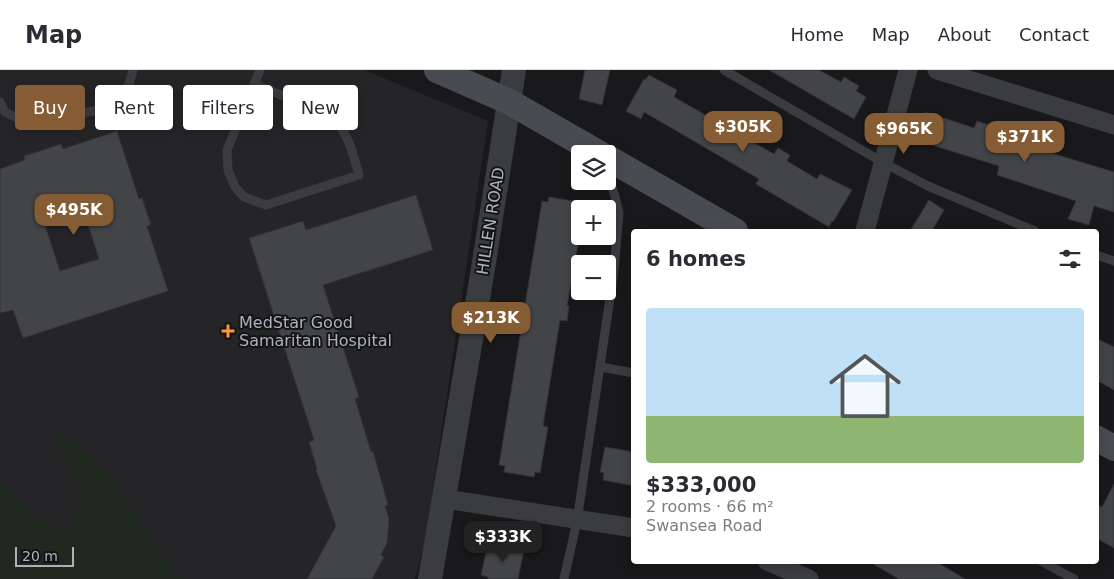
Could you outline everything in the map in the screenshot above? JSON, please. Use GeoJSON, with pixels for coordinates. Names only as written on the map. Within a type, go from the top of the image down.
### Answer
{"type":"FeatureCollection","features":[{"type":"Feature","properties":{"kind":"main road"},"geometry":{"type":"LineString","coordinates":[[437,70],[508,101],[584,145]]}},
{"type":"Feature","properties":{"kind":"main road"},"geometry":{"type":"LineString","coordinates":[[616,163],[732,229]]}},
{"type":"Feature","properties":{"kind":"main road"},"geometry":{"type":"LineString","coordinates":[[1099,440],[1114,448]]}},
{"type":"Feature","properties":{"kind":"street","name":"HILLEN ROAD"},"geometry":{"type":"LineString","coordinates":[[430,579],[445,499],[514,70]]}},
{"type":"Feature","properties":{"kind":"street"},"geometry":{"type":"LineString","coordinates":[[866,229],[908,70]]}},
{"type":"Feature","properties":{"kind":"street"},"geometry":{"type":"LineString","coordinates":[[937,70],[1114,125]]}},
{"type":"Feature","properties":{"kind":"street"},"geometry":{"type":"LineString","coordinates":[[445,499],[577,521],[631,528]]}},
{"type":"Feature","properties":{"kind":"street"},"geometry":{"type":"LineString","coordinates":[[774,564],[809,579]]}},
{"type":"Feature","properties":{"kind":"lane"},"geometry":{"type":"LineString","coordinates":[[0,102],[5,112],[15,117],[90,111],[111,106],[120,99],[131,80],[133,70]]}},
{"type":"Feature","properties":{"kind":"lane"},"geometry":{"type":"LineString","coordinates":[[254,84],[318,112],[340,126],[349,142],[359,176],[266,205],[244,197],[235,187],[228,170],[227,150],[254,84],[260,70]]}},
{"type":"Feature","properties":{"kind":"lane"},"geometry":{"type":"LineString","coordinates":[[724,70],[884,163],[928,186],[1029,229]]}},
{"type":"Feature","properties":{"kind":"lane"},"geometry":{"type":"LineString","coordinates":[[564,579],[577,521],[601,367],[619,228],[619,214],[613,190]]}},
{"type":"Feature","properties":{"kind":"lane"},"geometry":{"type":"LineString","coordinates":[[1099,256],[1114,261]]}},
{"type":"Feature","properties":{"kind":"lane"},"geometry":{"type":"LineString","coordinates":[[601,367],[631,372]]}},
{"type":"Feature","properties":{"kind":"lane"},"geometry":{"type":"LineString","coordinates":[[1047,564],[1074,579]]}},
{"type":"Feature","properties":{"kind":"shaded area","name":"MedStar Good Samaritan Hospital"},"geometry":{"type":"Polygon","coordinates":[[[0,70],[364,70],[488,121],[425,541],[415,579],[0,579],[0,70]]]}},
{"type":"Feature","properties":{"kind":"shaded area"},"geometry":{"type":"Polygon","coordinates":[[[61,433],[90,455],[103,469],[127,501],[170,568],[180,579],[0,579],[0,480],[34,515],[61,532],[72,528],[79,505],[78,494],[73,475],[57,443],[56,437],[61,433]]]}},
{"type":"Feature","properties":{"kind":"building"},"geometry":{"type":"Polygon","coordinates":[[[585,70],[610,70],[602,105],[579,99],[585,70]]]}},
{"type":"Feature","properties":{"kind":"building"},"geometry":{"type":"Polygon","coordinates":[[[769,70],[819,70],[841,82],[844,77],[859,86],[856,91],[866,97],[854,119],[769,70]]]}},
{"type":"Feature","properties":{"kind":"building"},"geometry":{"type":"Polygon","coordinates":[[[649,75],[677,90],[674,97],[735,132],[774,154],[778,148],[790,155],[787,161],[817,179],[820,174],[852,190],[829,227],[756,184],[759,179],[644,112],[641,119],[626,111],[644,79],[649,75]]]}},
{"type":"Feature","properties":{"kind":"building"},"geometry":{"type":"Polygon","coordinates":[[[925,112],[974,128],[977,121],[1024,137],[1022,144],[1114,172],[1114,212],[1094,206],[1089,225],[1068,219],[1076,201],[997,175],[999,166],[916,140],[925,112]]]}},
{"type":"Feature","properties":{"kind":"building"},"geometry":{"type":"Polygon","coordinates":[[[117,131],[139,199],[142,198],[151,225],[147,226],[168,291],[23,338],[13,310],[0,313],[0,169],[25,160],[24,156],[61,144],[63,149],[117,131]],[[79,197],[40,210],[60,271],[99,259],[79,197]]]}},
{"type":"Feature","properties":{"kind":"building"},"geometry":{"type":"Polygon","coordinates":[[[416,195],[433,250],[323,285],[359,397],[355,399],[371,452],[373,451],[388,505],[385,506],[389,519],[387,543],[381,555],[384,557],[372,579],[307,579],[336,526],[316,470],[309,442],[314,440],[249,238],[303,221],[306,230],[416,195]]]}},
{"type":"Feature","properties":{"kind":"building"},"geometry":{"type":"Polygon","coordinates":[[[549,197],[571,201],[571,245],[578,245],[576,255],[571,255],[571,284],[567,306],[569,306],[567,321],[560,320],[543,426],[548,427],[540,473],[535,472],[534,477],[504,472],[505,466],[499,465],[542,201],[548,202],[549,197]]]}},
{"type":"Feature","properties":{"kind":"building"},"geometry":{"type":"Polygon","coordinates":[[[929,200],[944,210],[933,229],[911,229],[929,200]]]}},
{"type":"Feature","properties":{"kind":"building"},"geometry":{"type":"Polygon","coordinates":[[[1099,340],[1114,347],[1114,390],[1099,382],[1099,340]]]}},
{"type":"Feature","properties":{"kind":"building"},"geometry":{"type":"Polygon","coordinates":[[[605,447],[631,451],[631,485],[603,480],[604,473],[600,472],[605,447]]]}},
{"type":"Feature","properties":{"kind":"building"},"geometry":{"type":"Polygon","coordinates":[[[1114,484],[1114,548],[1099,540],[1099,506],[1102,507],[1114,484]]]}},
{"type":"Feature","properties":{"kind":"building"},"geometry":{"type":"Polygon","coordinates":[[[494,544],[524,550],[518,579],[488,579],[488,577],[481,575],[487,548],[493,549],[494,544]]]}},
{"type":"Feature","properties":{"kind":"building"},"geometry":{"type":"Polygon","coordinates":[[[873,564],[940,564],[965,579],[899,579],[873,564]]]}},
{"type":"Feature","properties":{"kind":"place","name":"MedStar Good Samaritan Hospital"},"geometry":{"type":"Point","coordinates":[228,331]}}]}
